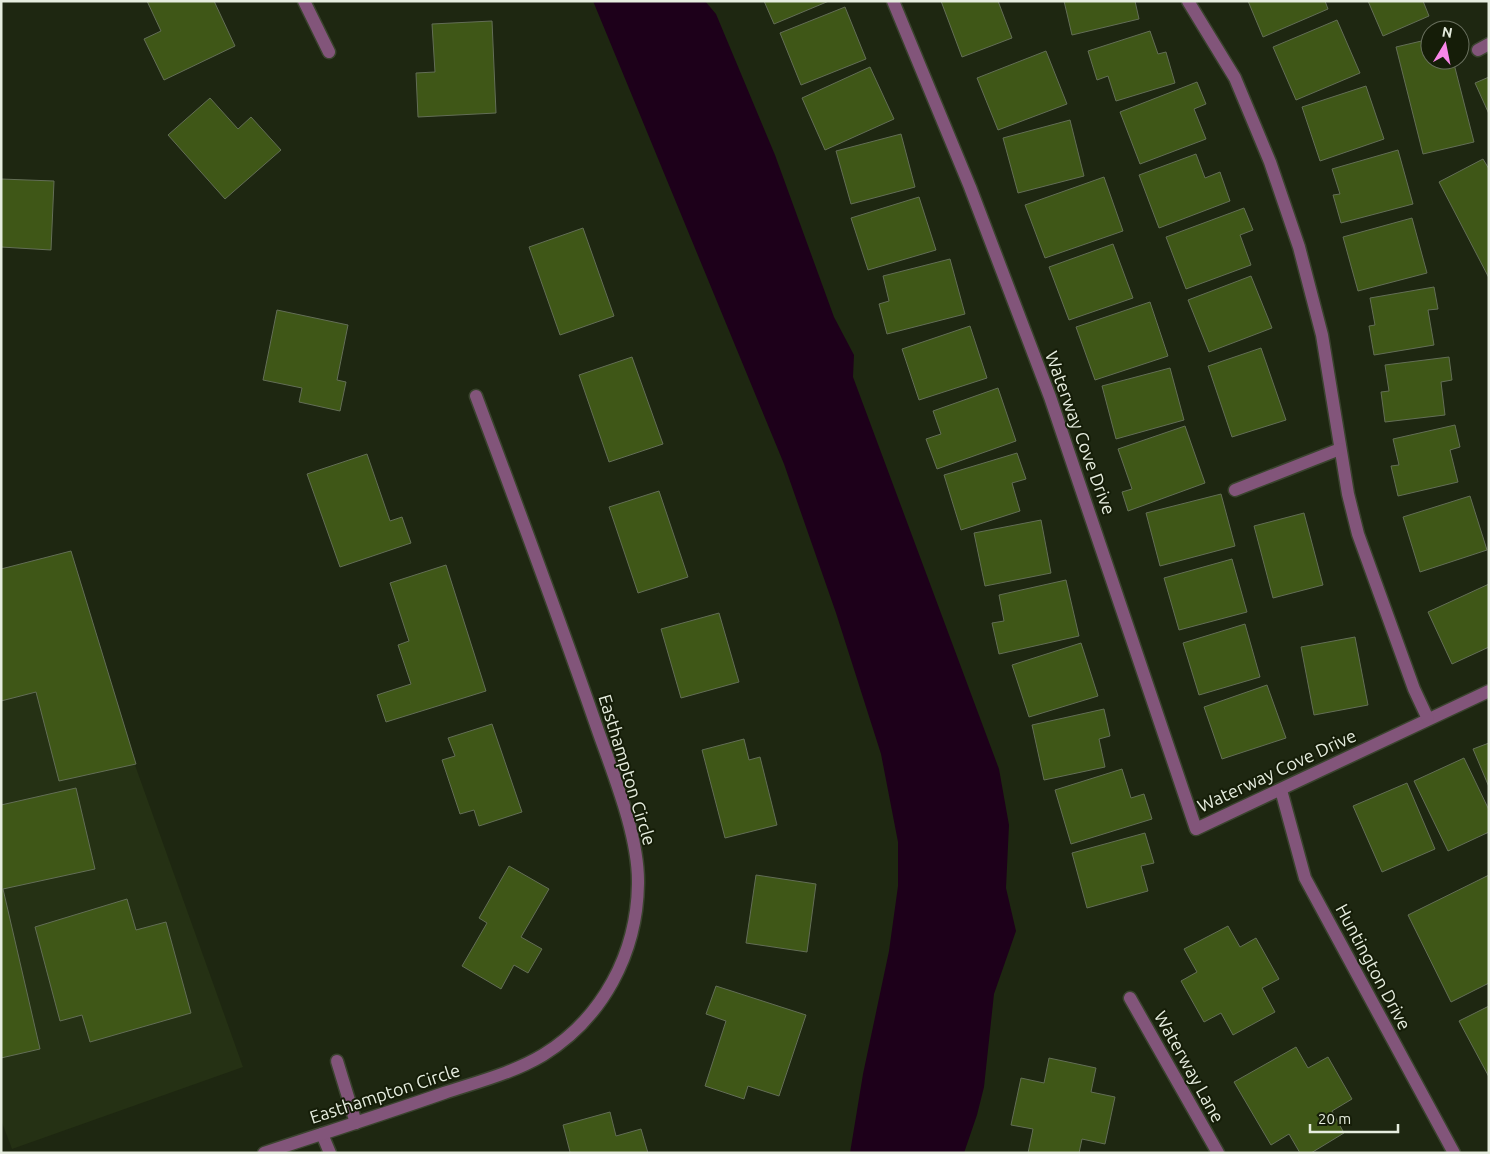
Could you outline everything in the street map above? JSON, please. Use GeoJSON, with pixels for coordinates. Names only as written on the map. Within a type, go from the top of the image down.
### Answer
{"type":"FeatureCollection","features":[{"type":"Feature","properties":{"kind":"street"},"geometry":{"type":"LineString","coordinates":[[304,1],[329,52]]}},
{"type":"Feature","properties":{"kind":"street","name":"Waterway Cove Drive"},"geometry":{"type":"LineString","coordinates":[[893,1],[970,187],[1050,397],[1196,829],[1489,691]]}},
{"type":"Feature","properties":{"kind":"street"},"geometry":{"type":"LineString","coordinates":[[1188,1],[1235,78],[1270,162],[1299,247],[1322,335],[1340,449],[1358,534],[1414,690],[1428,719]]}},
{"type":"Feature","properties":{"kind":"street","name":"Easthampton Circle"},"geometry":{"type":"LineString","coordinates":[[264,1153],[502,1074],[550,1050],[579,1026],[608,990],[619,970],[634,926],[638,881],[632,835],[552,598],[476,396]]}},
{"type":"Feature","properties":{"kind":"street"},"geometry":{"type":"LineString","coordinates":[[1235,490],[1340,449]]}},
{"type":"Feature","properties":{"kind":"street","name":"Huntington Drive"},"geometry":{"type":"LineString","coordinates":[[1281,790],[1305,878],[1454,1153]]}},
{"type":"Feature","properties":{"kind":"street","name":"Waterway Lane"},"geometry":{"type":"LineString","coordinates":[[1130,998],[1218,1153]]}},
{"type":"Feature","properties":{"kind":"street"},"geometry":{"type":"LineString","coordinates":[[337,1062],[356,1123]]}},
{"type":"Feature","properties":{"kind":"street"},"geometry":{"type":"LineString","coordinates":[[322,1134],[330,1153]]}},
{"type":"Feature","properties":{"kind":"shaded area"},"geometry":{"type":"Polygon","coordinates":[[[593,1],[705,1],[716,14],[775,155],[834,317],[854,355],[853,377],[999,769],[1009,825],[1006,888],[1016,931],[994,994],[984,1087],[964,1153],[850,1153],[863,1074],[889,951],[898,886],[898,842],[881,754],[836,613],[784,464],[593,1]]]}},
{"type":"Feature","properties":{"kind":"shaded area"},"geometry":{"type":"Polygon","coordinates":[[[67,575],[243,1067],[12,1149],[1,1120],[1,599],[67,575]]]}},
{"type":"Feature","properties":{"kind":"building"},"geometry":{"type":"Polygon","coordinates":[[[147,1],[214,1],[235,46],[164,80],[144,39],[161,31],[147,1]]]}},
{"type":"Feature","properties":{"kind":"building"},"geometry":{"type":"Polygon","coordinates":[[[764,1],[829,1],[774,24],[764,1]]]}},
{"type":"Feature","properties":{"kind":"building"},"geometry":{"type":"Polygon","coordinates":[[[941,1],[998,1],[1012,38],[962,57],[941,1]]]}},
{"type":"Feature","properties":{"kind":"building"},"geometry":{"type":"Polygon","coordinates":[[[1064,1],[1135,1],[1139,19],[1072,35],[1064,1]]]}},
{"type":"Feature","properties":{"kind":"building"},"geometry":{"type":"Polygon","coordinates":[[[1248,1],[1325,1],[1328,9],[1263,37],[1248,1]]]}},
{"type":"Feature","properties":{"kind":"building"},"geometry":{"type":"Polygon","coordinates":[[[1368,1],[1423,1],[1429,16],[1383,36],[1368,1]]]}},
{"type":"Feature","properties":{"kind":"building"},"geometry":{"type":"Polygon","coordinates":[[[845,7],[866,59],[801,85],[780,33],[845,7]]]}},
{"type":"Feature","properties":{"kind":"building"},"geometry":{"type":"Polygon","coordinates":[[[1337,20],[1360,73],[1296,100],[1273,47],[1337,20]]]}},
{"type":"Feature","properties":{"kind":"building"},"geometry":{"type":"Polygon","coordinates":[[[492,21],[496,113],[418,117],[416,73],[435,72],[432,24],[492,21]]]}},
{"type":"Feature","properties":{"kind":"building"},"geometry":{"type":"Polygon","coordinates":[[[1150,31],[1158,54],[1166,52],[1175,83],[1116,101],[1108,76],[1097,80],[1088,51],[1150,31]]]}},
{"type":"Feature","properties":{"kind":"building"},"geometry":{"type":"Polygon","coordinates":[[[1420,41],[1420,70],[1456,70],[1474,142],[1423,154],[1396,47],[1420,41]]]}},
{"type":"Feature","properties":{"kind":"building"},"geometry":{"type":"Polygon","coordinates":[[[1046,51],[1067,104],[998,130],[977,78],[1046,51]]]}},
{"type":"Feature","properties":{"kind":"building"},"geometry":{"type":"Polygon","coordinates":[[[870,67],[894,119],[825,150],[802,98],[870,67]]]}},
{"type":"Feature","properties":{"kind":"building"},"geometry":{"type":"Polygon","coordinates":[[[1489,77],[1489,114],[1475,83],[1489,77]]]}},
{"type":"Feature","properties":{"kind":"building"},"geometry":{"type":"Polygon","coordinates":[[[1197,82],[1206,104],[1194,109],[1206,139],[1140,164],[1120,112],[1197,82]]]}},
{"type":"Feature","properties":{"kind":"building"},"geometry":{"type":"Polygon","coordinates":[[[1366,86],[1384,139],[1320,161],[1302,107],[1366,86]]]}},
{"type":"Feature","properties":{"kind":"building"},"geometry":{"type":"Polygon","coordinates":[[[210,98],[238,129],[251,117],[281,150],[225,199],[168,135],[210,98]]]}},
{"type":"Feature","properties":{"kind":"building"},"geometry":{"type":"Polygon","coordinates":[[[1070,120],[1084,176],[1018,193],[1003,138],[1070,120]]]}},
{"type":"Feature","properties":{"kind":"building"},"geometry":{"type":"Polygon","coordinates":[[[901,134],[915,187],[851,204],[836,151],[901,134]]]}},
{"type":"Feature","properties":{"kind":"building"},"geometry":{"type":"Polygon","coordinates":[[[1398,150],[1413,204],[1341,223],[1333,195],[1340,194],[1332,169],[1398,150]]]}},
{"type":"Feature","properties":{"kind":"building"},"geometry":{"type":"Polygon","coordinates":[[[1196,154],[1205,178],[1220,172],[1230,201],[1159,228],[1139,175],[1196,154]]]}},
{"type":"Feature","properties":{"kind":"building"},"geometry":{"type":"Polygon","coordinates":[[[1483,159],[1489,169],[1489,278],[1439,182],[1483,159]]]}},
{"type":"Feature","properties":{"kind":"building"},"geometry":{"type":"Polygon","coordinates":[[[1104,177],[1123,231],[1045,258],[1025,205],[1104,177]]]}},
{"type":"Feature","properties":{"kind":"building"},"geometry":{"type":"Polygon","coordinates":[[[1,179],[54,181],[51,250],[1,247],[1,179]]]}},
{"type":"Feature","properties":{"kind":"building"},"geometry":{"type":"Polygon","coordinates":[[[919,197],[936,250],[868,270],[851,218],[919,197]]]}},
{"type":"Feature","properties":{"kind":"building"},"geometry":{"type":"Polygon","coordinates":[[[1244,208],[1253,230],[1240,235],[1251,265],[1186,289],[1166,237],[1244,208]]]}},
{"type":"Feature","properties":{"kind":"building"},"geometry":{"type":"Polygon","coordinates":[[[1412,218],[1427,273],[1358,291],[1343,237],[1412,218]]]}},
{"type":"Feature","properties":{"kind":"building"},"geometry":{"type":"Polygon","coordinates":[[[583,228],[614,316],[560,335],[529,247],[583,228]]]}},
{"type":"Feature","properties":{"kind":"building"},"geometry":{"type":"Polygon","coordinates":[[[1113,244],[1133,298],[1069,320],[1049,267],[1113,244]]]}},
{"type":"Feature","properties":{"kind":"building"},"geometry":{"type":"Polygon","coordinates":[[[950,259],[965,314],[887,334],[879,304],[889,301],[883,276],[950,259]]]}},
{"type":"Feature","properties":{"kind":"building"},"geometry":{"type":"Polygon","coordinates":[[[1251,276],[1272,328],[1209,352],[1188,300],[1251,276]]]}},
{"type":"Feature","properties":{"kind":"building"},"geometry":{"type":"Polygon","coordinates":[[[1434,287],[1438,309],[1428,310],[1434,345],[1374,355],[1369,326],[1375,325],[1370,298],[1434,287]]]}},
{"type":"Feature","properties":{"kind":"building"},"geometry":{"type":"Polygon","coordinates":[[[1150,302],[1168,356],[1095,380],[1076,327],[1150,302]]]}},
{"type":"Feature","properties":{"kind":"building"},"geometry":{"type":"Polygon","coordinates":[[[277,310],[348,325],[337,380],[346,382],[340,411],[299,402],[302,388],[263,380],[277,310]]]}},
{"type":"Feature","properties":{"kind":"building"},"geometry":{"type":"Polygon","coordinates":[[[970,326],[987,378],[919,400],[902,349],[970,326]]]}},
{"type":"Feature","properties":{"kind":"building"},"geometry":{"type":"Polygon","coordinates":[[[1261,348],[1286,420],[1232,437],[1208,366],[1261,348]]]}},
{"type":"Feature","properties":{"kind":"building"},"geometry":{"type":"Polygon","coordinates":[[[632,357],[663,444],[609,462],[579,375],[632,357]]]}},
{"type":"Feature","properties":{"kind":"building"},"geometry":{"type":"Polygon","coordinates":[[[1449,357],[1452,380],[1441,382],[1445,415],[1385,422],[1381,392],[1389,391],[1385,365],[1449,357]]]}},
{"type":"Feature","properties":{"kind":"building"},"geometry":{"type":"Polygon","coordinates":[[[1170,368],[1184,420],[1116,439],[1102,386],[1170,368]]]}},
{"type":"Feature","properties":{"kind":"building"},"geometry":{"type":"Polygon","coordinates":[[[998,388],[1016,441],[937,469],[926,439],[941,434],[933,411],[998,388]]]}},
{"type":"Feature","properties":{"kind":"building"},"geometry":{"type":"Polygon","coordinates":[[[1455,425],[1460,447],[1450,450],[1458,482],[1398,496],[1391,466],[1399,465],[1393,439],[1455,425]]]}},
{"type":"Feature","properties":{"kind":"building"},"geometry":{"type":"Polygon","coordinates":[[[1185,426],[1205,483],[1128,511],[1122,492],[1132,489],[1118,449],[1185,426]]]}},
{"type":"Feature","properties":{"kind":"building"},"geometry":{"type":"Polygon","coordinates":[[[1017,453],[1026,479],[1012,483],[1020,511],[961,530],[944,475],[1017,453]]]}},
{"type":"Feature","properties":{"kind":"building"},"geometry":{"type":"Polygon","coordinates":[[[367,454],[390,521],[402,517],[411,543],[340,567],[307,474],[367,454]]]}},
{"type":"Feature","properties":{"kind":"building"},"geometry":{"type":"Polygon","coordinates":[[[659,491],[688,577],[638,593],[609,507],[659,491]]]}},
{"type":"Feature","properties":{"kind":"building"},"geometry":{"type":"Polygon","coordinates":[[[1221,494],[1235,546],[1160,566],[1146,513],[1221,494]]]}},
{"type":"Feature","properties":{"kind":"building"},"geometry":{"type":"Polygon","coordinates":[[[1470,496],[1487,550],[1420,572],[1403,517],[1470,496]]]}},
{"type":"Feature","properties":{"kind":"building"},"geometry":{"type":"Polygon","coordinates":[[[1304,513],[1323,585],[1273,598],[1254,526],[1304,513]]]}},
{"type":"Feature","properties":{"kind":"building"},"geometry":{"type":"Polygon","coordinates":[[[1041,520],[1051,573],[985,586],[974,533],[1041,520]]]}},
{"type":"Feature","properties":{"kind":"building"},"geometry":{"type":"Polygon","coordinates":[[[71,551],[136,764],[59,781],[36,692],[1,701],[1,569],[71,551]]]}},
{"type":"Feature","properties":{"kind":"building"},"geometry":{"type":"Polygon","coordinates":[[[1232,559],[1247,612],[1179,630],[1164,578],[1232,559]]]}},
{"type":"Feature","properties":{"kind":"building"},"geometry":{"type":"Polygon","coordinates":[[[446,565],[486,691],[386,722],[377,695],[411,684],[398,645],[409,641],[390,583],[446,565]]]}},
{"type":"Feature","properties":{"kind":"building"},"geometry":{"type":"Polygon","coordinates":[[[1066,580],[1079,636],[999,654],[992,623],[1004,621],[999,595],[1066,580]]]}},
{"type":"Feature","properties":{"kind":"building"},"geometry":{"type":"Polygon","coordinates":[[[1489,584],[1489,647],[1452,664],[1428,612],[1489,584]]]}},
{"type":"Feature","properties":{"kind":"building"},"geometry":{"type":"Polygon","coordinates":[[[719,613],[739,682],[681,698],[661,629],[719,613]]]}},
{"type":"Feature","properties":{"kind":"building"},"geometry":{"type":"Polygon","coordinates":[[[1245,624],[1260,677],[1199,695],[1183,643],[1245,624]]]}},
{"type":"Feature","properties":{"kind":"building"},"geometry":{"type":"Polygon","coordinates":[[[1355,637],[1368,705],[1314,715],[1301,647],[1355,637]]]}},
{"type":"Feature","properties":{"kind":"building"},"geometry":{"type":"Polygon","coordinates":[[[1081,643],[1098,696],[1029,717],[1012,665],[1081,643]]]}},
{"type":"Feature","properties":{"kind":"building"},"geometry":{"type":"Polygon","coordinates":[[[1267,685],[1286,738],[1222,759],[1204,707],[1267,685]]]}},
{"type":"Feature","properties":{"kind":"building"},"geometry":{"type":"Polygon","coordinates":[[[1104,709],[1110,736],[1099,739],[1105,767],[1044,780],[1032,725],[1104,709]]]}},
{"type":"Feature","properties":{"kind":"building"},"geometry":{"type":"Polygon","coordinates":[[[492,724],[522,812],[479,826],[474,810],[460,814],[442,760],[455,756],[448,738],[492,724]]]}},
{"type":"Feature","properties":{"kind":"building"},"geometry":{"type":"Polygon","coordinates":[[[744,739],[749,760],[760,757],[777,825],[725,838],[702,750],[744,739]]]}},
{"type":"Feature","properties":{"kind":"building"},"geometry":{"type":"Polygon","coordinates":[[[1489,743],[1489,787],[1473,749],[1489,743]]]}},
{"type":"Feature","properties":{"kind":"building"},"geometry":{"type":"Polygon","coordinates":[[[1464,758],[1489,810],[1489,832],[1448,851],[1414,781],[1464,758]]]}},
{"type":"Feature","properties":{"kind":"building"},"geometry":{"type":"Polygon","coordinates":[[[1122,769],[1131,798],[1144,794],[1152,819],[1071,844],[1055,790],[1122,769]]]}},
{"type":"Feature","properties":{"kind":"building"},"geometry":{"type":"Polygon","coordinates":[[[1407,783],[1435,849],[1382,872],[1353,806],[1407,783]]]}},
{"type":"Feature","properties":{"kind":"building"},"geometry":{"type":"Polygon","coordinates":[[[76,788],[95,869],[3,889],[40,1049],[1,1058],[1,805],[76,788]]]}},
{"type":"Feature","properties":{"kind":"building"},"geometry":{"type":"Polygon","coordinates":[[[1145,833],[1154,863],[1141,866],[1148,891],[1087,908],[1072,853],[1145,833]]]}},
{"type":"Feature","properties":{"kind":"building"},"geometry":{"type":"Polygon","coordinates":[[[509,866],[549,889],[521,937],[542,949],[528,973],[514,965],[501,989],[462,966],[487,923],[479,918],[509,866]]]}},
{"type":"Feature","properties":{"kind":"building"},"geometry":{"type":"Polygon","coordinates":[[[756,875],[816,884],[807,952],[746,943],[756,875]]]}},
{"type":"Feature","properties":{"kind":"building"},"geometry":{"type":"Polygon","coordinates":[[[1489,875],[1489,983],[1451,1002],[1408,915],[1489,875]]]}},
{"type":"Feature","properties":{"kind":"building"},"geometry":{"type":"Polygon","coordinates":[[[127,899],[136,930],[166,922],[191,1013],[90,1042],[82,1015],[60,1021],[35,927],[127,899]]]}},
{"type":"Feature","properties":{"kind":"building"},"geometry":{"type":"Polygon","coordinates":[[[1228,926],[1240,947],[1256,938],[1279,979],[1262,988],[1275,1012],[1233,1035],[1221,1013],[1204,1022],[1181,981],[1197,972],[1184,949],[1228,926]]]}},
{"type":"Feature","properties":{"kind":"building"},"geometry":{"type":"Polygon","coordinates":[[[716,986],[806,1015],[779,1096],[748,1086],[744,1099],[705,1086],[726,1021],[706,1014],[716,986]]]}},
{"type":"Feature","properties":{"kind":"building"},"geometry":{"type":"Polygon","coordinates":[[[1489,1006],[1489,1077],[1459,1021],[1489,1006]]]}},
{"type":"Feature","properties":{"kind":"building"},"geometry":{"type":"Polygon","coordinates":[[[1296,1047],[1308,1068],[1328,1057],[1352,1099],[1332,1111],[1344,1133],[1311,1153],[1300,1153],[1289,1134],[1271,1145],[1234,1082],[1296,1047]]]}},
{"type":"Feature","properties":{"kind":"building"},"geometry":{"type":"Polygon","coordinates":[[[1049,1058],[1096,1068],[1091,1092],[1115,1097],[1105,1144],[1082,1139],[1079,1153],[1028,1153],[1033,1129],[1011,1125],[1021,1078],[1044,1083],[1049,1058]]]}},
{"type":"Feature","properties":{"kind":"building"},"geometry":{"type":"Polygon","coordinates":[[[610,1112],[616,1136],[641,1129],[648,1153],[568,1153],[570,1152],[563,1125],[610,1112]]]}}]}
